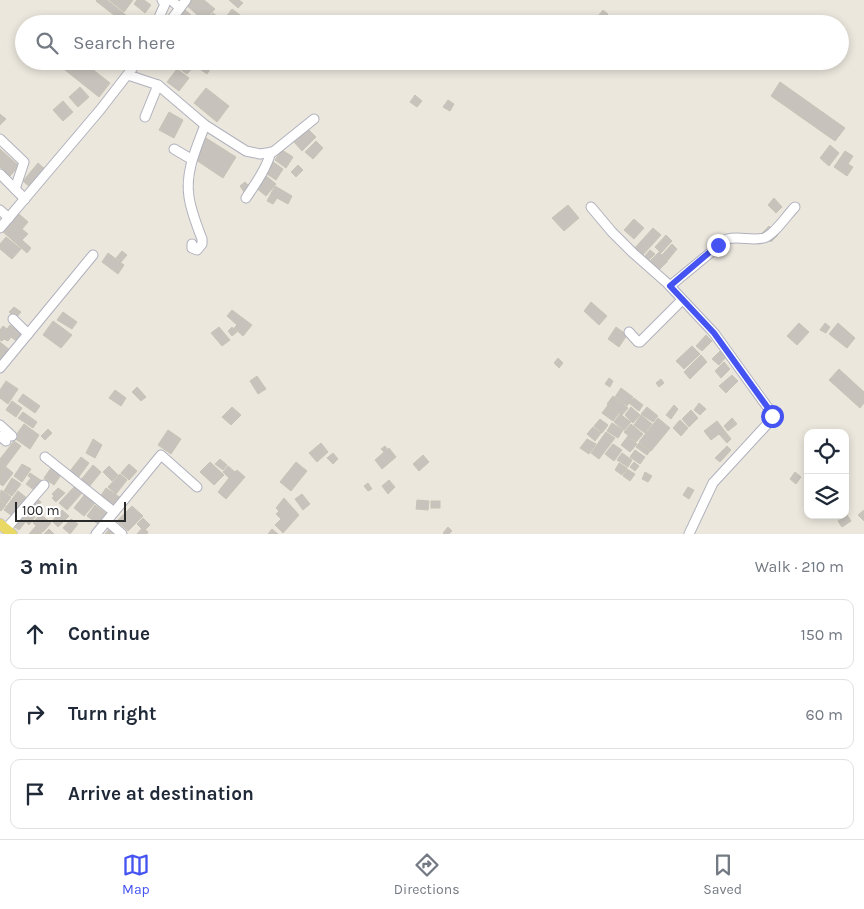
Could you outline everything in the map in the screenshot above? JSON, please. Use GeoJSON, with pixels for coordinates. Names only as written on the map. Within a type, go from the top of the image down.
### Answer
{"type":"FeatureCollection","features":[{"type":"Feature","properties":{"kind":"street"},"geometry":{"type":"LineString","coordinates":[[160,15],[164,8],[162,0]]}},
{"type":"Feature","properties":{"kind":"street"},"geometry":{"type":"LineString","coordinates":[[171,0],[180,8]]}},
{"type":"Feature","properties":{"kind":"street"},"geometry":{"type":"LineString","coordinates":[[175,15],[186,0]]}},
{"type":"Feature","properties":{"kind":"street"},"geometry":{"type":"LineString","coordinates":[[0,228],[132,70]]}},
{"type":"Feature","properties":{"kind":"street"},"geometry":{"type":"LineString","coordinates":[[128,75],[158,85],[205,126],[246,151],[260,154],[271,152],[314,119]]}},
{"type":"Feature","properties":{"kind":"street"},"geometry":{"type":"LineString","coordinates":[[145,117],[158,85]]}},
{"type":"Feature","properties":{"kind":"street"},"geometry":{"type":"LineString","coordinates":[[192,244],[192,248],[198,250],[202,244],[202,239],[189,199],[188,184],[192,159],[205,126]]}},
{"type":"Feature","properties":{"kind":"street"},"geometry":{"type":"LineString","coordinates":[[0,139],[24,162],[15,189]]}},
{"type":"Feature","properties":{"kind":"street"},"geometry":{"type":"LineString","coordinates":[[174,149],[192,159]]}},
{"type":"Feature","properties":{"kind":"street"},"geometry":{"type":"LineString","coordinates":[[246,198],[261,176],[271,152]]}},
{"type":"Feature","properties":{"kind":"street"},"geometry":{"type":"LineString","coordinates":[[0,174],[25,199]]}},
{"type":"Feature","properties":{"kind":"street"},"geometry":{"type":"LineString","coordinates":[[591,207],[612,232],[670,286],[714,333],[771,412],[772,419],[713,483],[689,534]]}},
{"type":"Feature","properties":{"kind":"street"},"geometry":{"type":"LineString","coordinates":[[670,286],[727,239],[734,237],[764,238],[770,235],[795,207]]}},
{"type":"Feature","properties":{"kind":"street"},"geometry":{"type":"LineString","coordinates":[[0,210],[9,218]]}},
{"type":"Feature","properties":{"kind":"street"},"geometry":{"type":"LineString","coordinates":[[0,367],[94,255]]}},
{"type":"Feature","properties":{"kind":"street"},"geometry":{"type":"LineString","coordinates":[[629,332],[640,342],[682,300]]}},
{"type":"Feature","properties":{"kind":"street"},"geometry":{"type":"LineString","coordinates":[[12,319],[28,334]]}},
{"type":"Feature","properties":{"kind":"street"},"geometry":{"type":"LineString","coordinates":[[0,426],[6,438]]}},
{"type":"Feature","properties":{"kind":"street"},"geometry":{"type":"LineString","coordinates":[[96,534],[161,455],[197,487]]}},
{"type":"Feature","properties":{"kind":"street"},"geometry":{"type":"LineString","coordinates":[[45,458],[114,512]]}},
{"type":"Feature","properties":{"kind":"street"},"geometry":{"type":"LineString","coordinates":[[6,529],[44,486]]}},
{"type":"Feature","properties":{"kind":"street"},"geometry":{"type":"LineString","coordinates":[[107,521],[122,534]]}},
{"type":"Feature","properties":{"kind":"building"},"geometry":{"type":"Polygon","coordinates":[[[107,0],[126,15],[114,15],[96,1],[107,0]]]}},
{"type":"Feature","properties":{"kind":"building"},"geometry":{"type":"Polygon","coordinates":[[[109,0],[133,0],[124,12],[109,0]]]}},
{"type":"Feature","properties":{"kind":"building"},"geometry":{"type":"Polygon","coordinates":[[[137,0],[144,0],[151,5],[145,13],[134,4],[137,0]]]}},
{"type":"Feature","properties":{"kind":"building"},"geometry":{"type":"Polygon","coordinates":[[[189,0],[204,0],[215,9],[210,15],[197,15],[185,4],[189,0]]]}},
{"type":"Feature","properties":{"kind":"building"},"geometry":{"type":"Polygon","coordinates":[[[229,0],[239,0],[243,3],[238,8],[229,0]]]}},
{"type":"Feature","properties":{"kind":"building"},"geometry":{"type":"Polygon","coordinates":[[[182,7],[191,15],[177,15],[176,14],[182,7]]]}},
{"type":"Feature","properties":{"kind":"building"},"geometry":{"type":"Polygon","coordinates":[[[232,9],[240,15],[228,15],[232,9]]]}},
{"type":"Feature","properties":{"kind":"building"},"geometry":{"type":"Polygon","coordinates":[[[603,10],[608,14],[607,15],[599,15],[603,10]]]}},
{"type":"Feature","properties":{"kind":"building"},"geometry":{"type":"Polygon","coordinates":[[[65,70],[93,70],[110,83],[99,97],[65,70]]]}},
{"type":"Feature","properties":{"kind":"building"},"geometry":{"type":"Polygon","coordinates":[[[176,70],[189,78],[179,91],[167,82],[176,70]]]}},
{"type":"Feature","properties":{"kind":"building"},"geometry":{"type":"Polygon","coordinates":[[[181,70],[191,70],[187,74],[181,70]]]}},
{"type":"Feature","properties":{"kind":"building"},"geometry":{"type":"Polygon","coordinates":[[[201,70],[210,70],[207,74],[201,70]]]}},
{"type":"Feature","properties":{"kind":"building"},"geometry":{"type":"Polygon","coordinates":[[[780,82],[845,128],[835,141],[771,96],[780,82]]]}},
{"type":"Feature","properties":{"kind":"building"},"geometry":{"type":"Polygon","coordinates":[[[80,87],[89,97],[78,107],[69,97],[80,87]]]}},
{"type":"Feature","properties":{"kind":"building"},"geometry":{"type":"Polygon","coordinates":[[[206,88],[229,106],[217,122],[194,103],[206,88]]]}},
{"type":"Feature","properties":{"kind":"building"},"geometry":{"type":"Polygon","coordinates":[[[415,95],[422,101],[417,107],[410,102],[415,95]]]}},
{"type":"Feature","properties":{"kind":"building"},"geometry":{"type":"Polygon","coordinates":[[[448,100],[454,104],[450,111],[443,107],[448,100]]]}},
{"type":"Feature","properties":{"kind":"building"},"geometry":{"type":"Polygon","coordinates":[[[63,101],[73,112],[63,121],[53,110],[63,101]]]}},
{"type":"Feature","properties":{"kind":"building"},"geometry":{"type":"Polygon","coordinates":[[[169,112],[183,120],[174,138],[159,130],[169,112]]]}},
{"type":"Feature","properties":{"kind":"building"},"geometry":{"type":"Polygon","coordinates":[[[0,114],[6,119],[0,125],[0,114]]]}},
{"type":"Feature","properties":{"kind":"building"},"geometry":{"type":"Polygon","coordinates":[[[307,128],[316,137],[302,151],[294,142],[307,128]]]}},
{"type":"Feature","properties":{"kind":"building"},"geometry":{"type":"Polygon","coordinates":[[[206,138],[236,157],[223,178],[193,158],[206,138]]]}},
{"type":"Feature","properties":{"kind":"building"},"geometry":{"type":"Polygon","coordinates":[[[316,141],[323,148],[313,159],[305,152],[316,141]]]}},
{"type":"Feature","properties":{"kind":"building"},"geometry":{"type":"Polygon","coordinates":[[[830,145],[839,153],[829,166],[820,158],[830,145]]]}},
{"type":"Feature","properties":{"kind":"building"},"geometry":{"type":"Polygon","coordinates":[[[0,149],[19,166],[10,176],[0,167],[0,149]]]}},
{"type":"Feature","properties":{"kind":"building"},"geometry":{"type":"Polygon","coordinates":[[[282,150],[293,157],[286,168],[275,160],[282,150]]]}},
{"type":"Feature","properties":{"kind":"building"},"geometry":{"type":"Polygon","coordinates":[[[845,151],[853,156],[848,164],[853,167],[847,176],[834,167],[845,151]]]}},
{"type":"Feature","properties":{"kind":"building"},"geometry":{"type":"Polygon","coordinates":[[[272,161],[283,169],[276,180],[264,172],[272,161]]]}},
{"type":"Feature","properties":{"kind":"building"},"geometry":{"type":"Polygon","coordinates":[[[38,163],[46,170],[31,188],[23,181],[38,163]]]}},
{"type":"Feature","properties":{"kind":"building"},"geometry":{"type":"Polygon","coordinates":[[[298,165],[303,170],[296,177],[291,172],[298,165]]]}},
{"type":"Feature","properties":{"kind":"building"},"geometry":{"type":"Polygon","coordinates":[[[265,175],[276,184],[266,196],[255,187],[265,175]]]}},
{"type":"Feature","properties":{"kind":"building"},"geometry":{"type":"Polygon","coordinates":[[[245,182],[250,187],[244,192],[240,186],[245,182]]]}},
{"type":"Feature","properties":{"kind":"building"},"geometry":{"type":"Polygon","coordinates":[[[275,186],[292,196],[288,204],[277,198],[273,204],[267,201],[275,186]]]}},
{"type":"Feature","properties":{"kind":"building"},"geometry":{"type":"Polygon","coordinates":[[[774,198],[782,207],[776,213],[768,205],[774,198]]]}},
{"type":"Feature","properties":{"kind":"building"},"geometry":{"type":"Polygon","coordinates":[[[568,205],[579,218],[564,231],[552,218],[568,205]]]}},
{"type":"Feature","properties":{"kind":"building"},"geometry":{"type":"Polygon","coordinates":[[[19,214],[28,222],[22,229],[28,234],[22,240],[31,248],[27,253],[2,231],[19,214]]]}},
{"type":"Feature","properties":{"kind":"building"},"geometry":{"type":"Polygon","coordinates":[[[634,219],[644,228],[634,239],[624,230],[634,219]]]}},
{"type":"Feature","properties":{"kind":"building"},"geometry":{"type":"Polygon","coordinates":[[[769,226],[778,235],[771,242],[762,233],[769,226]]]}},
{"type":"Feature","properties":{"kind":"building"},"geometry":{"type":"Polygon","coordinates":[[[653,228],[661,235],[641,257],[633,250],[653,228]]]}},
{"type":"Feature","properties":{"kind":"building"},"geometry":{"type":"Polygon","coordinates":[[[666,235],[672,241],[661,253],[655,247],[666,235]]]}},
{"type":"Feature","properties":{"kind":"building"},"geometry":{"type":"Polygon","coordinates":[[[6,237],[21,249],[12,259],[0,249],[0,244],[6,237]]]}},
{"type":"Feature","properties":{"kind":"building"},"geometry":{"type":"Polygon","coordinates":[[[672,244],[677,249],[668,260],[662,255],[672,244]]]}},
{"type":"Feature","properties":{"kind":"building"},"geometry":{"type":"Polygon","coordinates":[[[650,250],[655,254],[647,262],[643,258],[650,250]]]}},
{"type":"Feature","properties":{"kind":"building"},"geometry":{"type":"Polygon","coordinates":[[[122,251],[127,255],[121,262],[116,258],[122,251]]]}},
{"type":"Feature","properties":{"kind":"building"},"geometry":{"type":"Polygon","coordinates":[[[659,252],[668,261],[659,270],[650,261],[659,252]]]}},
{"type":"Feature","properties":{"kind":"building"},"geometry":{"type":"Polygon","coordinates":[[[108,253],[124,265],[118,274],[102,262],[108,253]]]}},
{"type":"Feature","properties":{"kind":"building"},"geometry":{"type":"Polygon","coordinates":[[[591,302],[607,316],[599,325],[584,311],[591,302]]]}},
{"type":"Feature","properties":{"kind":"building"},"geometry":{"type":"Polygon","coordinates":[[[14,307],[21,312],[16,318],[9,312],[14,307]]]}},
{"type":"Feature","properties":{"kind":"building"},"geometry":{"type":"Polygon","coordinates":[[[232,310],[252,325],[243,336],[234,328],[237,325],[227,316],[232,310]]]}},
{"type":"Feature","properties":{"kind":"building"},"geometry":{"type":"Polygon","coordinates":[[[63,312],[77,322],[72,329],[57,320],[63,312]]]}},
{"type":"Feature","properties":{"kind":"building"},"geometry":{"type":"Polygon","coordinates":[[[53,321],[72,335],[61,348],[43,335],[53,321]]]}},
{"type":"Feature","properties":{"kind":"building"},"geometry":{"type":"Polygon","coordinates":[[[799,323],[809,332],[797,345],[787,336],[799,323]]]}},
{"type":"Feature","properties":{"kind":"building"},"geometry":{"type":"Polygon","coordinates":[[[825,323],[830,327],[826,333],[820,330],[825,323]]]}},
{"type":"Feature","properties":{"kind":"building"},"geometry":{"type":"Polygon","coordinates":[[[838,323],[855,338],[847,348],[829,334],[838,323]]]}},
{"type":"Feature","properties":{"kind":"building"},"geometry":{"type":"Polygon","coordinates":[[[10,325],[23,335],[18,342],[11,337],[8,341],[0,340],[0,330],[3,326],[7,329],[10,325]]]}},
{"type":"Feature","properties":{"kind":"building"},"geometry":{"type":"Polygon","coordinates":[[[219,327],[230,340],[222,346],[211,333],[219,327]]]}},
{"type":"Feature","properties":{"kind":"building"},"geometry":{"type":"Polygon","coordinates":[[[232,327],[237,332],[232,336],[228,331],[232,327]]]}},
{"type":"Feature","properties":{"kind":"building"},"geometry":{"type":"Polygon","coordinates":[[[616,327],[627,335],[619,347],[608,339],[616,327]]]}},
{"type":"Feature","properties":{"kind":"building"},"geometry":{"type":"Polygon","coordinates":[[[706,335],[712,341],[702,351],[696,346],[706,335]]]}},
{"type":"Feature","properties":{"kind":"building"},"geometry":{"type":"Polygon","coordinates":[[[0,342],[11,351],[0,361],[0,342]]]}},
{"type":"Feature","properties":{"kind":"building"},"geometry":{"type":"Polygon","coordinates":[[[692,346],[700,354],[684,369],[676,361],[692,346]]]}},
{"type":"Feature","properties":{"kind":"building"},"geometry":{"type":"Polygon","coordinates":[[[720,351],[726,357],[719,365],[712,359],[720,351]]]}},
{"type":"Feature","properties":{"kind":"building"},"geometry":{"type":"Polygon","coordinates":[[[701,355],[707,362],[690,379],[684,372],[701,355]]]}},
{"type":"Feature","properties":{"kind":"building"},"geometry":{"type":"Polygon","coordinates":[[[558,358],[563,363],[559,368],[554,363],[558,358]]]}},
{"type":"Feature","properties":{"kind":"building"},"geometry":{"type":"Polygon","coordinates":[[[724,362],[730,369],[721,378],[715,371],[724,362]]]}},
{"type":"Feature","properties":{"kind":"building"},"geometry":{"type":"Polygon","coordinates":[[[839,369],[864,392],[864,403],[860,408],[829,380],[839,369]]]}},
{"type":"Feature","properties":{"kind":"building"},"geometry":{"type":"Polygon","coordinates":[[[732,375],[738,381],[726,393],[719,386],[732,375]]]}},
{"type":"Feature","properties":{"kind":"building"},"geometry":{"type":"Polygon","coordinates":[[[257,376],[266,389],[258,394],[250,381],[257,376]]]}},
{"type":"Feature","properties":{"kind":"building"},"geometry":{"type":"Polygon","coordinates":[[[609,378],[613,381],[610,387],[605,384],[609,378]]]}},
{"type":"Feature","properties":{"kind":"building"},"geometry":{"type":"Polygon","coordinates":[[[661,379],[664,383],[659,387],[656,383],[661,379]]]}},
{"type":"Feature","properties":{"kind":"building"},"geometry":{"type":"Polygon","coordinates":[[[6,381],[18,389],[8,404],[0,398],[0,390],[6,381]]]}},
{"type":"Feature","properties":{"kind":"building"},"geometry":{"type":"Polygon","coordinates":[[[137,387],[146,397],[141,401],[132,392],[137,387]]]}},
{"type":"Feature","properties":{"kind":"building"},"geometry":{"type":"Polygon","coordinates":[[[621,388],[633,397],[627,406],[615,397],[621,388]]]}},
{"type":"Feature","properties":{"kind":"building"},"geometry":{"type":"Polygon","coordinates":[[[115,390],[126,398],[121,406],[109,398],[115,390]]]}},
{"type":"Feature","properties":{"kind":"building"},"geometry":{"type":"Polygon","coordinates":[[[23,394],[40,406],[35,413],[18,401],[23,394]]]}},
{"type":"Feature","properties":{"kind":"building"},"geometry":{"type":"Polygon","coordinates":[[[613,396],[628,408],[622,415],[607,404],[613,396]]]}},
{"type":"Feature","properties":{"kind":"building"},"geometry":{"type":"Polygon","coordinates":[[[634,398],[643,405],[639,411],[629,403],[634,398]]]}},
{"type":"Feature","properties":{"kind":"building"},"geometry":{"type":"Polygon","coordinates":[[[12,401],[22,408],[16,417],[6,410],[12,401]]]}},
{"type":"Feature","properties":{"kind":"building"},"geometry":{"type":"Polygon","coordinates":[[[699,403],[706,409],[700,415],[694,410],[699,403]]]}},
{"type":"Feature","properties":{"kind":"building"},"geometry":{"type":"Polygon","coordinates":[[[608,405],[619,413],[613,421],[602,413],[608,405]]]}},
{"type":"Feature","properties":{"kind":"building"},"geometry":{"type":"Polygon","coordinates":[[[674,405],[678,409],[671,419],[666,415],[674,405]]]}},
{"type":"Feature","properties":{"kind":"building"},"geometry":{"type":"Polygon","coordinates":[[[232,407],[241,415],[231,425],[222,417],[232,407]]]}},
{"type":"Feature","properties":{"kind":"building"},"geometry":{"type":"Polygon","coordinates":[[[631,407],[640,415],[633,423],[625,415],[631,407]]]}},
{"type":"Feature","properties":{"kind":"building"},"geometry":{"type":"Polygon","coordinates":[[[647,407],[658,416],[653,422],[641,414],[647,407]]]}},
{"type":"Feature","properties":{"kind":"building"},"geometry":{"type":"Polygon","coordinates":[[[691,410],[698,418],[689,427],[682,419],[691,410]]]}},
{"type":"Feature","properties":{"kind":"building"},"geometry":{"type":"Polygon","coordinates":[[[23,412],[37,422],[33,428],[18,418],[23,412]]]}},
{"type":"Feature","properties":{"kind":"building"},"geometry":{"type":"Polygon","coordinates":[[[620,414],[631,422],[624,430],[614,422],[620,414]]]}},
{"type":"Feature","properties":{"kind":"building"},"geometry":{"type":"Polygon","coordinates":[[[641,415],[652,424],[645,433],[634,425],[641,415]]]}},
{"type":"Feature","properties":{"kind":"building"},"geometry":{"type":"Polygon","coordinates":[[[658,418],[670,428],[651,451],[639,442],[658,418]]]}},
{"type":"Feature","properties":{"kind":"building"},"geometry":{"type":"Polygon","coordinates":[[[732,418],[737,424],[728,431],[724,426],[732,418]]]}},
{"type":"Feature","properties":{"kind":"building"},"geometry":{"type":"Polygon","coordinates":[[[600,419],[608,425],[602,433],[594,426],[600,419]]]}},
{"type":"Feature","properties":{"kind":"building"},"geometry":{"type":"Polygon","coordinates":[[[680,420],[688,428],[681,436],[673,428],[680,420]]]}},
{"type":"Feature","properties":{"kind":"building"},"geometry":{"type":"Polygon","coordinates":[[[717,421],[731,439],[727,443],[719,434],[711,440],[704,431],[717,421]]]}},
{"type":"Feature","properties":{"kind":"building"},"geometry":{"type":"Polygon","coordinates":[[[612,423],[623,430],[618,438],[607,431],[612,423]]]}},
{"type":"Feature","properties":{"kind":"building"},"geometry":{"type":"Polygon","coordinates":[[[24,424],[39,435],[30,449],[14,438],[24,424]]]}},
{"type":"Feature","properties":{"kind":"building"},"geometry":{"type":"Polygon","coordinates":[[[631,424],[643,434],[636,442],[624,432],[631,424]]]}},
{"type":"Feature","properties":{"kind":"building"},"geometry":{"type":"Polygon","coordinates":[[[593,427],[601,433],[595,441],[587,434],[593,427]]]}},
{"type":"Feature","properties":{"kind":"building"},"geometry":{"type":"Polygon","coordinates":[[[48,429],[52,433],[45,440],[41,436],[48,429]]]}},
{"type":"Feature","properties":{"kind":"building"},"geometry":{"type":"Polygon","coordinates":[[[168,430],[181,439],[171,454],[158,445],[168,430]]]}},
{"type":"Feature","properties":{"kind":"building"},"geometry":{"type":"Polygon","coordinates":[[[606,432],[615,438],[599,459],[591,453],[606,432]]]}},
{"type":"Feature","properties":{"kind":"building"},"geometry":{"type":"Polygon","coordinates":[[[628,436],[637,444],[630,452],[621,445],[628,436]]]}},
{"type":"Feature","properties":{"kind":"building"},"geometry":{"type":"Polygon","coordinates":[[[93,439],[102,445],[95,458],[86,453],[93,439]]]}},
{"type":"Feature","properties":{"kind":"building"},"geometry":{"type":"Polygon","coordinates":[[[587,439],[596,444],[589,454],[580,448],[587,439]]]}},
{"type":"Feature","properties":{"kind":"building"},"geometry":{"type":"Polygon","coordinates":[[[14,441],[21,446],[0,474],[0,459],[14,441]]]}},
{"type":"Feature","properties":{"kind":"building"},"geometry":{"type":"Polygon","coordinates":[[[321,443],[328,452],[317,462],[309,453],[321,443]]]}},
{"type":"Feature","properties":{"kind":"building"},"geometry":{"type":"Polygon","coordinates":[[[639,443],[650,451],[647,455],[636,447],[639,443]]]}},
{"type":"Feature","properties":{"kind":"building"},"geometry":{"type":"Polygon","coordinates":[[[613,444],[622,450],[614,461],[605,454],[613,444]]]}},
{"type":"Feature","properties":{"kind":"building"},"geometry":{"type":"Polygon","coordinates":[[[385,446],[396,457],[382,469],[375,460],[384,452],[381,449],[385,446]]]}},
{"type":"Feature","properties":{"kind":"building"},"geometry":{"type":"Polygon","coordinates":[[[727,446],[731,450],[720,462],[715,458],[727,446]]]}},
{"type":"Feature","properties":{"kind":"building"},"geometry":{"type":"Polygon","coordinates":[[[635,450],[645,457],[640,464],[630,457],[635,450]]]}},
{"type":"Feature","properties":{"kind":"building"},"geometry":{"type":"Polygon","coordinates":[[[333,453],[338,459],[333,464],[327,458],[333,453]]]}},
{"type":"Feature","properties":{"kind":"building"},"geometry":{"type":"Polygon","coordinates":[[[622,453],[632,460],[628,467],[617,460],[622,453]]]}},
{"type":"Feature","properties":{"kind":"building"},"geometry":{"type":"Polygon","coordinates":[[[423,455],[429,462],[419,471],[413,464],[423,455]]]}},
{"type":"Feature","properties":{"kind":"building"},"geometry":{"type":"Polygon","coordinates":[[[81,457],[89,463],[78,478],[70,471],[81,457]]]}},
{"type":"Feature","properties":{"kind":"building"},"geometry":{"type":"Polygon","coordinates":[[[220,459],[227,465],[223,470],[215,464],[220,459]]]}},
{"type":"Feature","properties":{"kind":"building"},"geometry":{"type":"Polygon","coordinates":[[[210,462],[224,475],[214,485],[200,472],[210,462]]]}},
{"type":"Feature","properties":{"kind":"building"},"geometry":{"type":"Polygon","coordinates":[[[296,462],[307,471],[291,491],[280,482],[296,462]]]}},
{"type":"Feature","properties":{"kind":"building"},"geometry":{"type":"Polygon","coordinates":[[[634,462],[639,466],[635,471],[630,467],[634,462]]]}},
{"type":"Feature","properties":{"kind":"building"},"geometry":{"type":"Polygon","coordinates":[[[619,463],[627,468],[622,475],[615,470],[619,463]]]}},
{"type":"Feature","properties":{"kind":"building"},"geometry":{"type":"Polygon","coordinates":[[[22,464],[31,469],[22,482],[14,476],[22,464]]]}},
{"type":"Feature","properties":{"kind":"building"},"geometry":{"type":"Polygon","coordinates":[[[129,464],[137,471],[129,480],[121,473],[129,464]]]}},
{"type":"Feature","properties":{"kind":"building"},"geometry":{"type":"Polygon","coordinates":[[[93,465],[101,472],[88,488],[80,481],[93,465]]]}},
{"type":"Feature","properties":{"kind":"building"},"geometry":{"type":"Polygon","coordinates":[[[109,466],[118,475],[112,481],[103,472],[109,466]]]}},
{"type":"Feature","properties":{"kind":"building"},"geometry":{"type":"Polygon","coordinates":[[[228,466],[235,472],[237,470],[245,477],[226,499],[218,492],[229,478],[223,472],[228,466]]]}},
{"type":"Feature","properties":{"kind":"building"},"geometry":{"type":"Polygon","coordinates":[[[6,467],[13,473],[3,486],[0,484],[0,475],[6,467]]]}},
{"type":"Feature","properties":{"kind":"building"},"geometry":{"type":"Polygon","coordinates":[[[51,468],[61,475],[54,485],[44,478],[51,468]]]}},
{"type":"Feature","properties":{"kind":"building"},"geometry":{"type":"Polygon","coordinates":[[[627,469],[635,474],[630,481],[623,476],[627,469]]]}},
{"type":"Feature","properties":{"kind":"building"},"geometry":{"type":"Polygon","coordinates":[[[645,472],[652,476],[648,482],[642,479],[645,472]]]}},
{"type":"Feature","properties":{"kind":"building"},"geometry":{"type":"Polygon","coordinates":[[[795,472],[801,477],[796,484],[790,479],[795,472]]]}},
{"type":"Feature","properties":{"kind":"building"},"geometry":{"type":"Polygon","coordinates":[[[30,473],[45,483],[38,493],[26,484],[31,478],[28,476],[30,473]]]}},
{"type":"Feature","properties":{"kind":"building"},"geometry":{"type":"Polygon","coordinates":[[[120,474],[127,480],[116,494],[108,487],[120,474]]]}},
{"type":"Feature","properties":{"kind":"building"},"geometry":{"type":"Polygon","coordinates":[[[12,478],[21,484],[12,496],[4,491],[12,478]]]}},
{"type":"Feature","properties":{"kind":"building"},"geometry":{"type":"Polygon","coordinates":[[[389,480],[395,487],[388,494],[382,486],[389,480]]]}},
{"type":"Feature","properties":{"kind":"building"},"geometry":{"type":"Polygon","coordinates":[[[368,483],[372,489],[368,491],[364,486],[368,483]]]}},
{"type":"Feature","properties":{"kind":"building"},"geometry":{"type":"Polygon","coordinates":[[[75,486],[82,493],[67,510],[59,503],[75,486]]]}},
{"type":"Feature","properties":{"kind":"building"},"geometry":{"type":"Polygon","coordinates":[[[688,487],[694,490],[689,499],[683,495],[688,487]]]}},
{"type":"Feature","properties":{"kind":"building"},"geometry":{"type":"Polygon","coordinates":[[[58,488],[65,493],[56,502],[52,498],[54,496],[52,494],[58,488]]]}},
{"type":"Feature","properties":{"kind":"building"},"geometry":{"type":"Polygon","coordinates":[[[106,488],[121,498],[115,507],[100,497],[106,488]]]}},
{"type":"Feature","properties":{"kind":"building"},"geometry":{"type":"Polygon","coordinates":[[[1,490],[11,497],[6,504],[0,500],[1,490]]]}},
{"type":"Feature","properties":{"kind":"building"},"geometry":{"type":"Polygon","coordinates":[[[18,491],[28,499],[14,517],[4,510],[18,491]]]}},
{"type":"Feature","properties":{"kind":"building"},"geometry":{"type":"Polygon","coordinates":[[[85,494],[95,503],[84,516],[74,508],[85,494]]]}},
{"type":"Feature","properties":{"kind":"building"},"geometry":{"type":"Polygon","coordinates":[[[302,494],[310,504],[303,510],[295,499],[302,494]]]}},
{"type":"Feature","properties":{"kind":"building"},"geometry":{"type":"Polygon","coordinates":[[[35,497],[41,502],[19,530],[12,525],[35,497]]]}},
{"type":"Feature","properties":{"kind":"building"},"geometry":{"type":"Polygon","coordinates":[[[284,498],[299,515],[283,533],[275,525],[281,519],[276,514],[279,511],[276,508],[284,498]]]}},
{"type":"Feature","properties":{"kind":"building"},"geometry":{"type":"Polygon","coordinates":[[[417,500],[429,501],[428,510],[416,509],[417,500]]]}},
{"type":"Feature","properties":{"kind":"building"},"geometry":{"type":"Polygon","coordinates":[[[0,501],[6,505],[1,511],[0,510],[0,501]]]}},
{"type":"Feature","properties":{"kind":"building"},"geometry":{"type":"Polygon","coordinates":[[[431,501],[440,501],[440,508],[431,508],[431,501]]]}},
{"type":"Feature","properties":{"kind":"building"},"geometry":{"type":"Polygon","coordinates":[[[95,505],[107,514],[98,524],[87,516],[95,505]]]}},
{"type":"Feature","properties":{"kind":"building"},"geometry":{"type":"Polygon","coordinates":[[[132,506],[143,516],[128,531],[117,521],[132,506]]]}},
{"type":"Feature","properties":{"kind":"building"},"geometry":{"type":"Polygon","coordinates":[[[62,510],[69,516],[58,527],[52,521],[62,510]]]}},
{"type":"Feature","properties":{"kind":"building"},"geometry":{"type":"Polygon","coordinates":[[[864,510],[864,521],[858,515],[864,510]]]}},
{"type":"Feature","properties":{"kind":"building"},"geometry":{"type":"Polygon","coordinates":[[[31,514],[35,517],[29,525],[25,521],[31,514]]]}},
{"type":"Feature","properties":{"kind":"building"},"geometry":{"type":"Polygon","coordinates":[[[40,514],[51,523],[43,532],[33,523],[40,514]]]}},
{"type":"Feature","properties":{"kind":"building"},"geometry":{"type":"Polygon","coordinates":[[[143,518],[150,525],[144,531],[137,524],[143,518]]]}},
{"type":"Feature","properties":{"kind":"building"},"geometry":{"type":"Polygon","coordinates":[[[849,518],[851,521],[842,527],[838,521],[849,518]]]}},
{"type":"Feature","properties":{"kind":"building"},"geometry":{"type":"Polygon","coordinates":[[[71,519],[78,524],[70,534],[63,528],[71,519]]]}},
{"type":"Feature","properties":{"kind":"building"},"geometry":{"type":"Polygon","coordinates":[[[36,526],[42,532],[41,534],[29,534],[36,526]]]}},
{"type":"Feature","properties":{"kind":"building"},"geometry":{"type":"Polygon","coordinates":[[[111,527],[119,534],[105,534],[111,527]]]}},
{"type":"Feature","properties":{"kind":"building"},"geometry":{"type":"Polygon","coordinates":[[[143,527],[148,532],[147,534],[137,534],[143,527]]]}},
{"type":"Feature","properties":{"kind":"building"},"geometry":{"type":"Polygon","coordinates":[[[448,527],[452,531],[449,534],[443,533],[448,527]]]}},
{"type":"Feature","properties":{"kind":"building"},"geometry":{"type":"Polygon","coordinates":[[[49,529],[54,534],[44,534],[49,529]]]}},
{"type":"Feature","properties":{"kind":"building"},"geometry":{"type":"Polygon","coordinates":[[[272,529],[278,534],[268,534],[272,529]]]}},
{"type":"Feature","properties":{"kind":"route"},"geometry":{"type":"LineString","coordinates":[[718,245],[670,286],[714,333],[772,416]]}}]}
